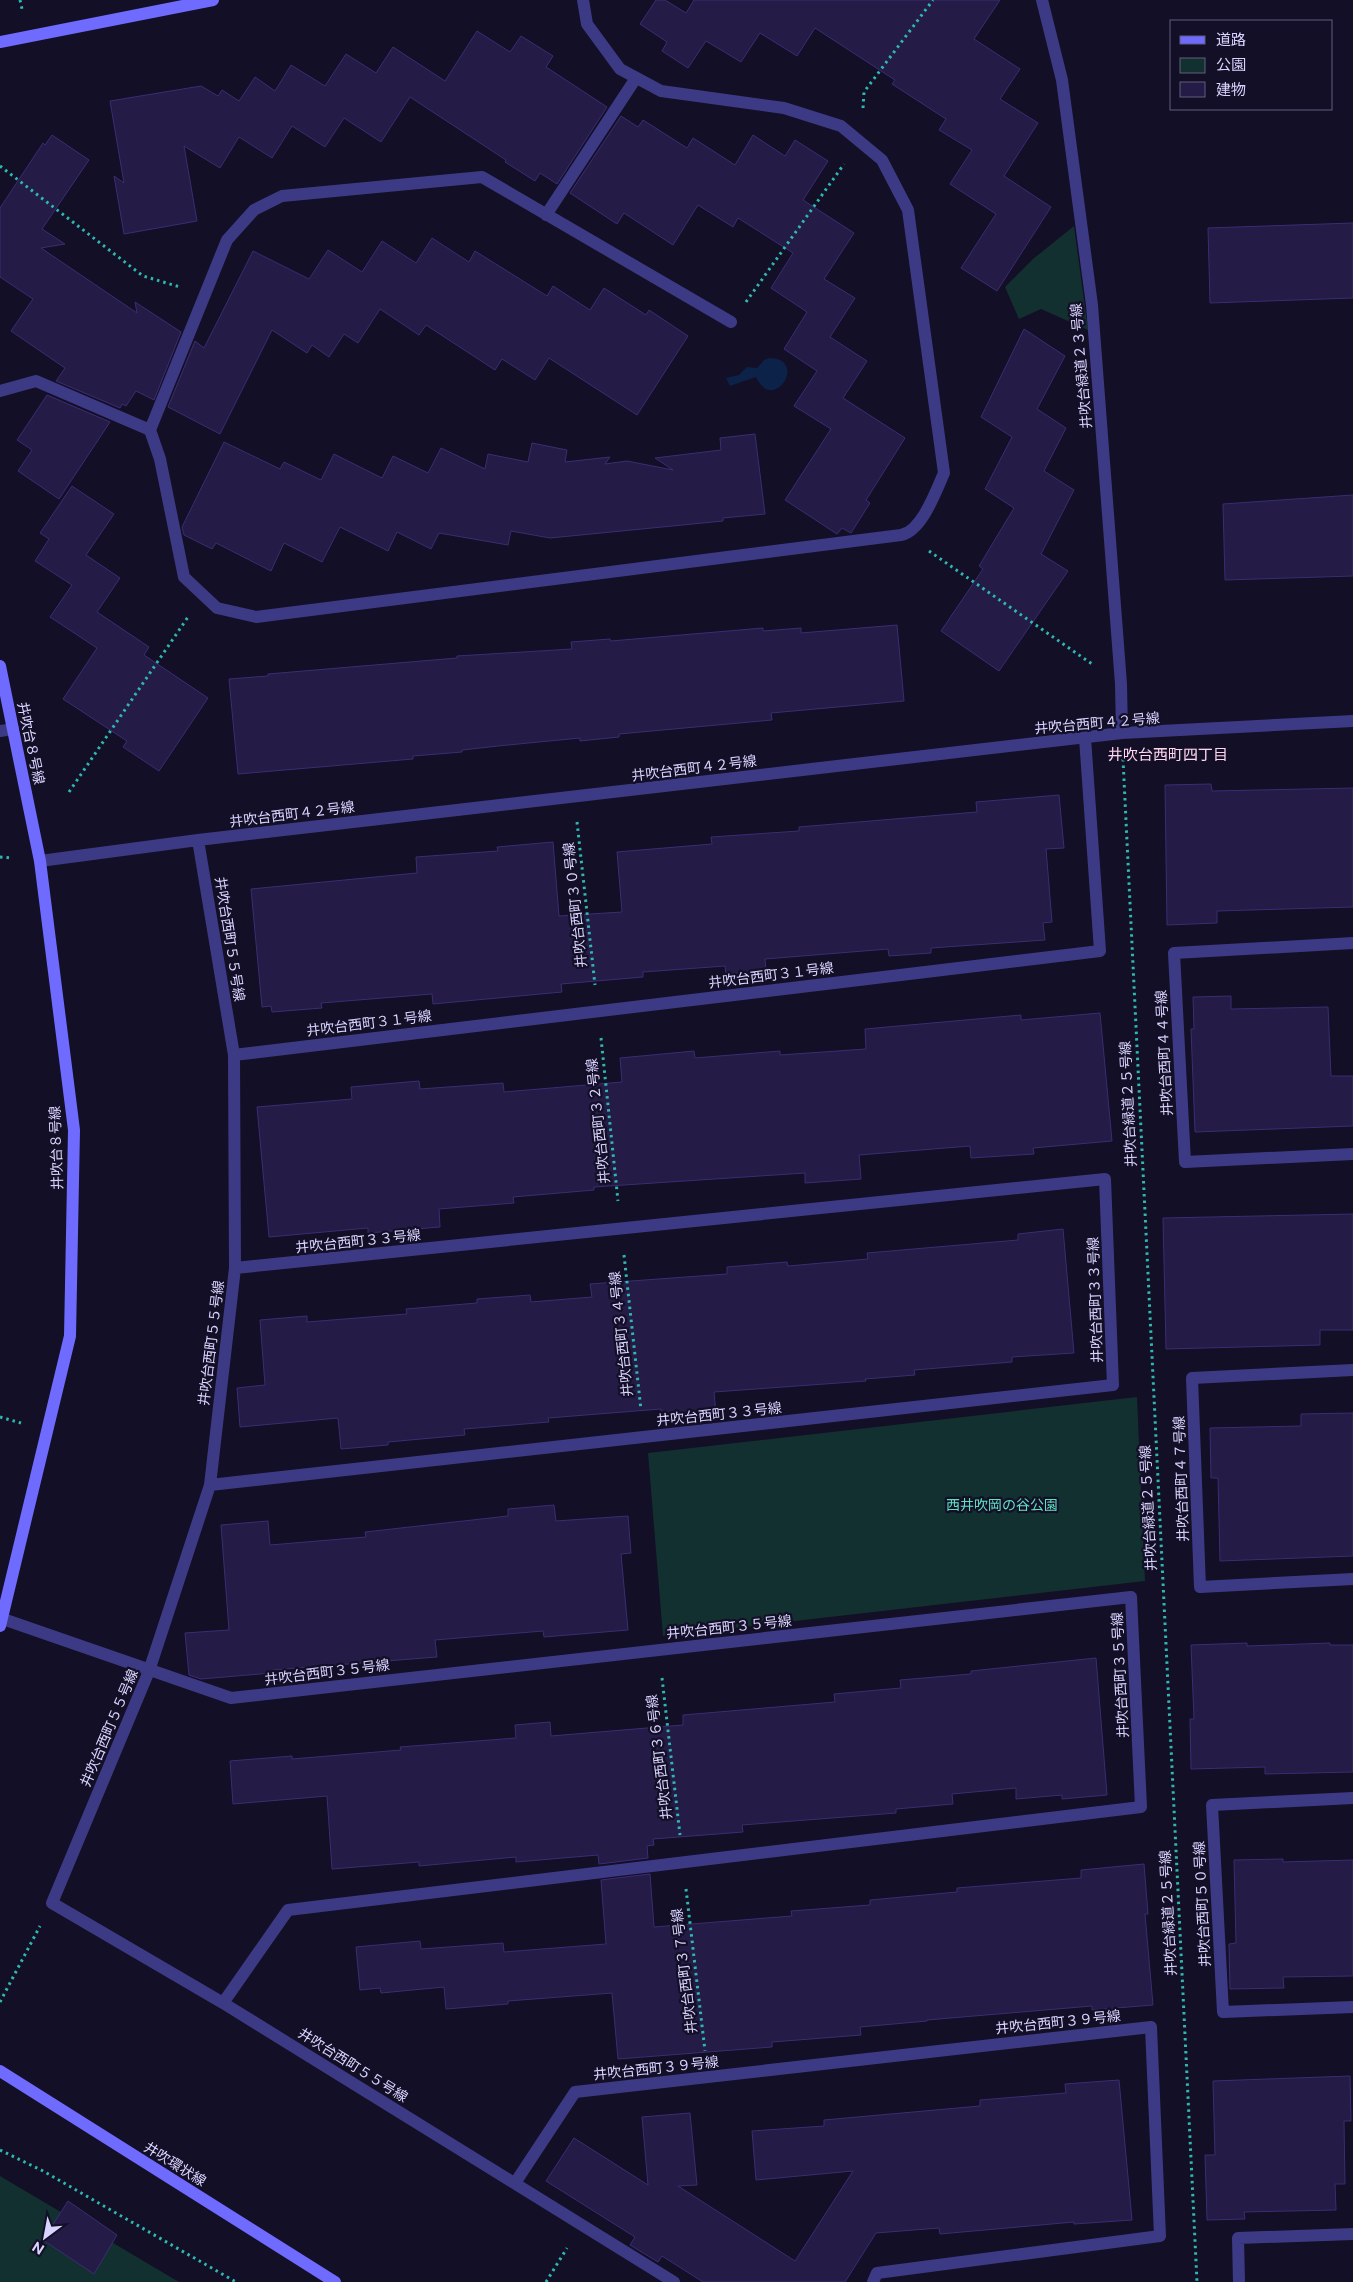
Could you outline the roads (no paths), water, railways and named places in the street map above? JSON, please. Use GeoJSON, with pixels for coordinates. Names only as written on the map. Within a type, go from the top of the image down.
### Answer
{"type":"FeatureCollection","features":[{"type":"Feature","properties":{"kind":"street"},"geometry":{"type":"LineString","coordinates":[[0,42],[213,0]]}},
{"type":"Feature","properties":{"kind":"street"},"geometry":{"type":"LineString","coordinates":[[583,0],[587,24],[620,70],[661,91],[784,108],[841,126],[882,160],[908,210],[944,473],[927,511],[906,534],[256,617],[217,608],[184,578],[160,459],[150,430],[227,240],[254,210],[282,196],[482,177],[731,322]]}},
{"type":"Feature","properties":{"kind":"street","name":"井吹台緑道２３号線"},"geometry":{"type":"LineString","coordinates":[[1042,0],[1062,80],[1092,305],[1122,733]]}},
{"type":"Feature","properties":{"kind":"street"},"geometry":{"type":"LineString","coordinates":[[546,215],[636,78]]}},
{"type":"Feature","properties":{"kind":"street"},"geometry":{"type":"LineString","coordinates":[[0,391],[36,381],[150,430]]}},
{"type":"Feature","properties":{"kind":"street","name":"井吹台８号線"},"geometry":{"type":"LineString","coordinates":[[0,666],[6,730],[40,861],[74,1130],[70,1336],[1,1623]]}},
{"type":"Feature","properties":{"kind":"street","name":"井吹台西町４２号線"},"geometry":{"type":"LineString","coordinates":[[40,861],[198,840],[1122,733],[1353,721]]}},
{"type":"Feature","properties":{"kind":"street","name":"井吹台西町３１号線"},"geometry":{"type":"LineString","coordinates":[[234,1055],[1100,951],[1085,738]]}},
{"type":"Feature","properties":{"kind":"street","name":"井吹台西町５５号線"},"geometry":{"type":"LineString","coordinates":[[198,840],[234,1055],[235,1268],[210,1485],[149,1671],[52,1903],[223,2003],[674,2282]]}},
{"type":"Feature","properties":{"kind":"street","name":"井吹台西町４４号線"},"geometry":{"type":"LineString","coordinates":[[1353,943],[1174,952],[1185,1162],[1353,1154]]}},
{"type":"Feature","properties":{"kind":"street","name":"井吹台西町３３号線"},"geometry":{"type":"LineString","coordinates":[[210,1485],[1113,1385],[1105,1180],[235,1268]]}},
{"type":"Feature","properties":{"kind":"street","name":"井吹台西町４７号線"},"geometry":{"type":"LineString","coordinates":[[1353,1370],[1192,1378],[1200,1587],[1353,1579]]}},
{"type":"Feature","properties":{"kind":"street","name":"井吹台西町３５号線"},"geometry":{"type":"LineString","coordinates":[[1,1623],[231,1698],[1131,1597],[1142,1807],[288,1910],[223,2003]]}},
{"type":"Feature","properties":{"kind":"street","name":"井吹台西町５０号線"},"geometry":{"type":"LineString","coordinates":[[1353,1798],[1212,1805],[1223,2012],[1353,2008]]}},
{"type":"Feature","properties":{"kind":"street","name":"井吹台西町３９号線"},"geometry":{"type":"LineString","coordinates":[[515,2183],[575,2092],[1151,2027],[1160,2236],[877,2273],[873,2282]]}},
{"type":"Feature","properties":{"kind":"street","name":"井吹環状線"},"geometry":{"type":"LineString","coordinates":[[0,2071],[335,2282]]}},
{"type":"Feature","properties":{"kind":"street"},"geometry":{"type":"LineString","coordinates":[[1239,2282],[1238,2238],[1353,2234]]}},
{"type":"Feature","properties":{"kind":"water"},"geometry":{"type":"Polygon","coordinates":[[[769,358],[781,360],[786,366],[787,374],[779,388],[771,390],[763,387],[756,377],[730,386],[726,378],[739,375],[747,367],[757,368],[764,360],[769,358]]]}},
{"type":"Feature","properties":{"kind":"district","name":"井吹台西町四丁目"},"geometry":{"type":"Point","coordinates":[1168,755]}},
{"type":"Feature","properties":{"kind":"park label","name":"西井吹岡の谷公園"},"geometry":{"type":"Point","coordinates":[1002,1505]}}]}
